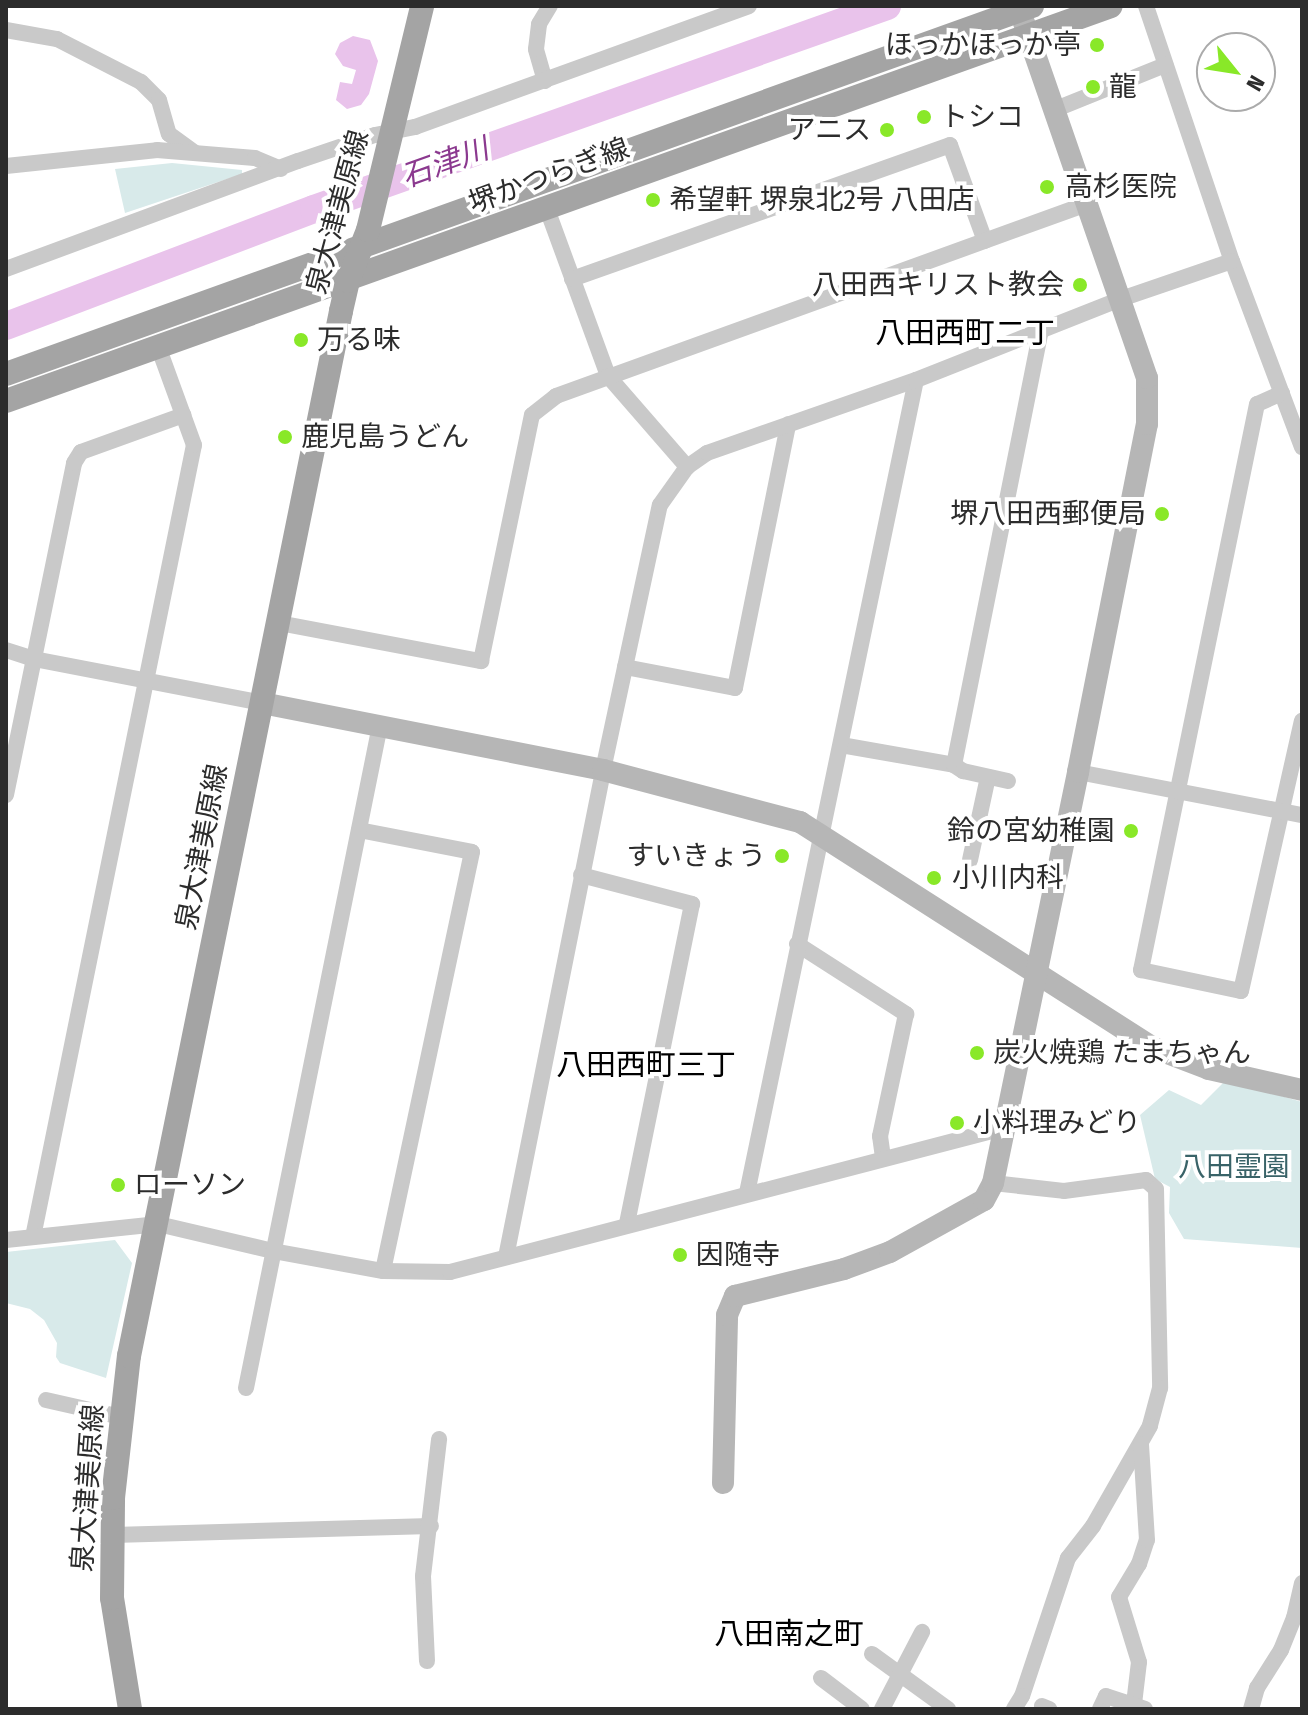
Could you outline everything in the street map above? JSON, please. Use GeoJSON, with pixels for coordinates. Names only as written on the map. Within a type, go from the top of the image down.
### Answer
{"type":"FeatureCollection","features":[{"type":"Feature","properties":{"kind":"main road","name":"泉大津美原線"},"geometry":{"type":"LineString","coordinates":[[130,1709],[112,1598],[121,1417],[129,1356],[348,281],[365,237],[422,6]]}},
{"type":"Feature","properties":{"kind":"main road","name":"堺かつらぎ線"},"geometry":{"type":"LineString","coordinates":[[6,401],[159,349],[1111,6]]}},
{"type":"Feature","properties":{"kind":"main road","name":"堺かつらぎ線"},"geometry":{"type":"LineString","coordinates":[[6,374],[365,237],[1026,8]]}},
{"type":"Feature","properties":{"kind":"street"},"geometry":{"type":"LineString","coordinates":[[545,81],[536,49],[539,24],[550,6]]}},
{"type":"Feature","properties":{"kind":"street"},"geometry":{"type":"LineString","coordinates":[[6,269],[281,169],[389,140],[415,127],[749,6]]}},
{"type":"Feature","properties":{"kind":"street"},"geometry":{"type":"LineString","coordinates":[[1146,6],[1232,261],[1302,447]]}},
{"type":"Feature","properties":{"kind":"street"},"geometry":{"type":"LineString","coordinates":[[723,1483],[727,1315],[735,1296],[844,1269],[890,1252],[984,1200],[993,1183],[1037,974],[1147,424],[1147,378],[1084,205],[1056,109],[1029,35],[1026,8]]}},
{"type":"Feature","properties":{"kind":"street"},"geometry":{"type":"LineString","coordinates":[[6,30],[57,39],[141,82],[159,100],[169,134],[195,153]]}},
{"type":"Feature","properties":{"kind":"street"},"geometry":{"type":"LineString","coordinates":[[1056,109],[1165,65]]}},
{"type":"Feature","properties":{"kind":"street"},"geometry":{"type":"LineString","coordinates":[[572,279],[950,145],[985,241]]}},
{"type":"Feature","properties":{"kind":"street"},"geometry":{"type":"LineString","coordinates":[[6,166],[157,150],[255,158],[281,169]]}},
{"type":"Feature","properties":{"kind":"street"},"geometry":{"type":"LineString","coordinates":[[279,623],[481,661],[532,415],[556,396],[1084,205]]}},
{"type":"Feature","properties":{"kind":"street"},"geometry":{"type":"LineString","coordinates":[[547,209],[608,376],[687,467]]}},
{"type":"Feature","properties":{"kind":"street"},"geometry":{"type":"LineString","coordinates":[[506,1257],[581,875],[660,505],[687,467],[707,453],[916,380],[1118,300],[1232,261]]}},
{"type":"Feature","properties":{"kind":"street"},"geometry":{"type":"LineString","coordinates":[[954,765],[1041,330]]}},
{"type":"Feature","properties":{"kind":"street"},"geometry":{"type":"LineString","coordinates":[[33,1237],[194,445],[159,349]]}},
{"type":"Feature","properties":{"kind":"street"},"geometry":{"type":"LineString","coordinates":[[747,1193],[916,380]]}},
{"type":"Feature","properties":{"kind":"street"},"geometry":{"type":"LineString","coordinates":[[1282,393],[1257,404],[1141,970],[1241,991],[1302,721]]}},
{"type":"Feature","properties":{"kind":"street"},"geometry":{"type":"LineString","coordinates":[[6,795],[74,463],[81,452],[183,415]]}},
{"type":"Feature","properties":{"kind":"street"},"geometry":{"type":"LineString","coordinates":[[625,667],[735,688],[788,424]]}},
{"type":"Feature","properties":{"kind":"street"},"geometry":{"type":"LineString","coordinates":[[6,650],[34,659],[603,770],[800,822],[820,831],[1154,1048],[1209,1069],[1302,1090]]}},
{"type":"Feature","properties":{"kind":"street"},"geometry":{"type":"LineString","coordinates":[[246,1388],[380,725]]}},
{"type":"Feature","properties":{"kind":"street"},"geometry":{"type":"LineString","coordinates":[[841,745],[954,765],[1008,781]]}},
{"type":"Feature","properties":{"kind":"street"},"geometry":{"type":"LineString","coordinates":[[1078,772],[1302,815]]}},
{"type":"Feature","properties":{"kind":"street"},"geometry":{"type":"LineString","coordinates":[[970,860],[988,777]]}},
{"type":"Feature","properties":{"kind":"street"},"geometry":{"type":"LineString","coordinates":[[359,830],[472,852],[383,1271]]}},
{"type":"Feature","properties":{"kind":"street"},"geometry":{"type":"LineString","coordinates":[[581,875],[692,904],[627,1224]]}},
{"type":"Feature","properties":{"kind":"street"},"geometry":{"type":"LineString","coordinates":[[797,944],[906,1014],[880,1136],[883,1158]]}},
{"type":"Feature","properties":{"kind":"street"},"geometry":{"type":"LineString","coordinates":[[6,1240],[158,1224],[273,1251],[383,1271],[450,1272],[1004,1128]]}},
{"type":"Feature","properties":{"kind":"street"},"geometry":{"type":"LineString","coordinates":[[993,1183],[1064,1191],[1146,1180],[1156,1189],[1160,1388],[1150,1426],[1093,1526],[1068,1558],[1022,1696],[1014,1709]]}},
{"type":"Feature","properties":{"kind":"street"},"geometry":{"type":"LineString","coordinates":[[46,1400],[121,1417]]}},
{"type":"Feature","properties":{"kind":"street"},"geometry":{"type":"LineString","coordinates":[[427,1661],[423,1576],[439,1439]]}},
{"type":"Feature","properties":{"kind":"street"},"geometry":{"type":"LineString","coordinates":[[1100,1709],[1106,1696],[1140,1706],[1139,1662],[1119,1597],[1139,1564],[1147,1540],[1141,1442]]}},
{"type":"Feature","properties":{"kind":"street"},"geometry":{"type":"LineString","coordinates":[[113,1535],[431,1526]]}},
{"type":"Feature","properties":{"kind":"street"},"geometry":{"type":"LineString","coordinates":[[1251,1709],[1257,1688],[1281,1650],[1294,1618],[1302,1583]]}},
{"type":"Feature","properties":{"kind":"street"},"geometry":{"type":"LineString","coordinates":[[882,1709],[922,1632]]}},
{"type":"Feature","properties":{"kind":"street"},"geometry":{"type":"LineString","coordinates":[[872,1654],[948,1709]]}},
{"type":"Feature","properties":{"kind":"street"},"geometry":{"type":"LineString","coordinates":[[821,1678],[862,1709]]}},
{"type":"Feature","properties":{"kind":"green space"},"geometry":{"type":"Polygon","coordinates":[[[172,163],[242,170],[242,174],[125,213],[115,169],[172,163]]]}},
{"type":"Feature","properties":{"kind":"green space","name":"八田霊園"},"geometry":{"type":"Polygon","coordinates":[[[1226,1080],[1302,1102],[1302,1248],[1184,1239],[1169,1213],[1170,1187],[1155,1179],[1140,1115],[1169,1090],[1201,1105],[1226,1080]]]}},
{"type":"Feature","properties":{"kind":"green space"},"geometry":{"type":"Polygon","coordinates":[[[115,1240],[132,1263],[106,1378],[60,1363],[56,1357],[57,1343],[44,1320],[30,1309],[6,1303],[6,1252],[115,1240]]]}},
{"type":"Feature","properties":{"kind":"shaded area"},"geometry":{"type":"Polygon","coordinates":[[[353,36],[370,40],[378,61],[369,94],[361,105],[347,109],[336,100],[340,82],[352,84],[356,70],[343,66],[335,54],[340,43],[353,36]]]}},
{"type":"Feature","properties":{"kind":"waterway","name":"石津川"},"geometry":{"type":"LineString","coordinates":[[6,326],[314,209],[887,6]]}},
{"type":"Feature","properties":{"kind":"place","name":"ほっかほっか亭"},"geometry":{"type":"Point","coordinates":[1097,45]}},
{"type":"Feature","properties":{"kind":"place","name":"龍"},"geometry":{"type":"Point","coordinates":[1093,87]}},
{"type":"Feature","properties":{"kind":"place","name":"トシコ"},"geometry":{"type":"Point","coordinates":[924,117]}},
{"type":"Feature","properties":{"kind":"place","name":"アニス"},"geometry":{"type":"Point","coordinates":[887,130]}},
{"type":"Feature","properties":{"kind":"place","name":"高杉医院"},"geometry":{"type":"Point","coordinates":[1047,187]}},
{"type":"Feature","properties":{"kind":"place","name":"希望軒 堺泉北2号 八田店"},"geometry":{"type":"Point","coordinates":[653,200]}},
{"type":"Feature","properties":{"kind":"place","name":"八田西キリスト教会"},"geometry":{"type":"Point","coordinates":[1080,285]}},
{"type":"Feature","properties":{"kind":"place","name":"万る味"},"geometry":{"type":"Point","coordinates":[301,340]}},
{"type":"Feature","properties":{"kind":"place","name":"鹿児島うどん"},"geometry":{"type":"Point","coordinates":[285,437]}},
{"type":"Feature","properties":{"kind":"place","name":"堺八田西郵便局"},"geometry":{"type":"Point","coordinates":[1162,514]}},
{"type":"Feature","properties":{"kind":"place","name":"鈴の宮幼稚園"},"geometry":{"type":"Point","coordinates":[1131,831]}},
{"type":"Feature","properties":{"kind":"place","name":"すいきょう"},"geometry":{"type":"Point","coordinates":[782,856]}},
{"type":"Feature","properties":{"kind":"place","name":"小川内科"},"geometry":{"type":"Point","coordinates":[934,878]}},
{"type":"Feature","properties":{"kind":"place","name":"炭火焼鶏 たまちゃん"},"geometry":{"type":"Point","coordinates":[977,1053]}},
{"type":"Feature","properties":{"kind":"place","name":"小料理みどり"},"geometry":{"type":"Point","coordinates":[957,1123]}},
{"type":"Feature","properties":{"kind":"place","name":"ローソン"},"geometry":{"type":"Point","coordinates":[118,1185]}},
{"type":"Feature","properties":{"kind":"place","name":"因随寺"},"geometry":{"type":"Point","coordinates":[680,1255]}},
{"type":"Feature","properties":{"kind":"district","name":"八田西町二丁"},"geometry":{"type":"Point","coordinates":[965,333]}},
{"type":"Feature","properties":{"kind":"district","name":"八田西町三丁"},"geometry":{"type":"Point","coordinates":[646,1065]}},
{"type":"Feature","properties":{"kind":"district","name":"八田南之町"},"geometry":{"type":"Point","coordinates":[789,1634]}}]}
